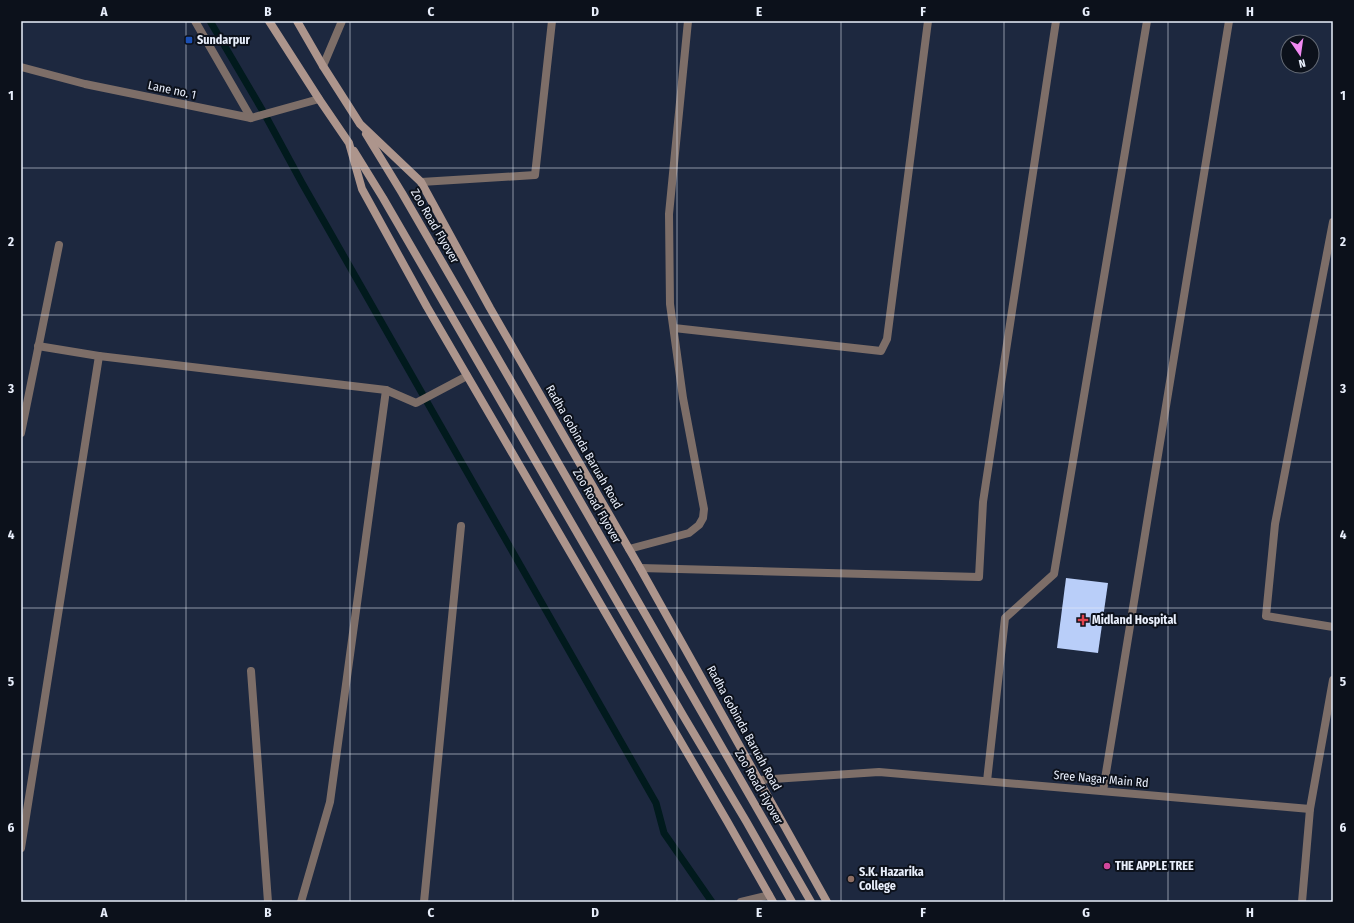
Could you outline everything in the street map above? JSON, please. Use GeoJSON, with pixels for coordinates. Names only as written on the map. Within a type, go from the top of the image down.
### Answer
{"type":"FeatureCollection","features":[{"type":"Feature","properties":{"kind":"main road","name":"Radha Gobinda Baruah Road"},"geometry":{"type":"LineString","coordinates":[[297,21],[323,66],[360,124],[420,182],[490,308],[629,548],[827,902]]}},
{"type":"Feature","properties":{"kind":"main road"},"geometry":{"type":"LineString","coordinates":[[271,22],[319,99],[349,142],[383,198],[792,902]]}},
{"type":"Feature","properties":{"kind":"main road","name":"Zoo Road Flyover"},"geometry":{"type":"LineString","coordinates":[[360,124],[402,193],[811,902]]}},
{"type":"Feature","properties":{"kind":"main road"},"geometry":{"type":"LineString","coordinates":[[349,142],[362,189],[467,376],[771,898]]}},
{"type":"Feature","properties":{"kind":"street"},"geometry":{"type":"LineString","coordinates":[[195,21],[255,118]]}},
{"type":"Feature","properties":{"kind":"street"},"geometry":{"type":"LineString","coordinates":[[323,66],[342,21]]}},
{"type":"Feature","properties":{"kind":"street"},"geometry":{"type":"LineString","coordinates":[[420,182],[535,176],[552,21]]}},
{"type":"Feature","properties":{"kind":"street"},"geometry":{"type":"LineString","coordinates":[[629,548],[689,533],[699,525],[703,518],[704,510],[683,398],[670,304],[669,214],[688,21]]}},
{"type":"Feature","properties":{"kind":"street"},"geometry":{"type":"LineString","coordinates":[[674,328],[881,351],[887,339],[928,21]]}},
{"type":"Feature","properties":{"kind":"street"},"geometry":{"type":"LineString","coordinates":[[640,568],[979,577],[984,502],[1056,21]]}},
{"type":"Feature","properties":{"kind":"street"},"geometry":{"type":"LineString","coordinates":[[988,781],[1005,618],[1054,574],[1147,21]]}},
{"type":"Feature","properties":{"kind":"street"},"geometry":{"type":"LineString","coordinates":[[1103,791],[1229,21]]}},
{"type":"Feature","properties":{"kind":"street","name":"Lane no. 1"},"geometry":{"type":"LineString","coordinates":[[21,67],[85,84],[255,118],[319,99]]}},
{"type":"Feature","properties":{"kind":"street"},"geometry":{"type":"LineString","coordinates":[[1333,222],[1275,524],[1266,616],[1333,627]]}},
{"type":"Feature","properties":{"kind":"street"},"geometry":{"type":"LineString","coordinates":[[21,433],[60,245]]}},
{"type":"Feature","properties":{"kind":"street"},"geometry":{"type":"LineString","coordinates":[[38,346],[99,356],[386,390],[416,403],[467,376]]}},
{"type":"Feature","properties":{"kind":"street"},"geometry":{"type":"LineString","coordinates":[[21,848],[99,356]]}},
{"type":"Feature","properties":{"kind":"street"},"geometry":{"type":"LineString","coordinates":[[301,902],[330,802],[386,390]]}},
{"type":"Feature","properties":{"kind":"street"},"geometry":{"type":"LineString","coordinates":[[424,902],[461,526]]}},
{"type":"Feature","properties":{"kind":"street"},"geometry":{"type":"LineString","coordinates":[[251,671],[268,902]]}},
{"type":"Feature","properties":{"kind":"street"},"geometry":{"type":"LineString","coordinates":[[1302,902],[1310,809],[1333,680]]}},
{"type":"Feature","properties":{"kind":"street","name":"Sree Nagar Main Rd"},"geometry":{"type":"LineString","coordinates":[[760,780],[879,772],[1310,809]]}},
{"type":"Feature","properties":{"kind":"street"},"geometry":{"type":"LineString","coordinates":[[741,902],[771,898]]}},
{"type":"Feature","properties":{"kind":"building"},"geometry":{"type":"Polygon","coordinates":[[[1066,578],[1108,583],[1098,653],[1057,648],[1066,578]]]}},
{"type":"Feature","properties":{"kind":"waterway"},"geometry":{"type":"LineString","coordinates":[[210,21],[264,113],[302,183],[656,803],[664,833],[712,902]]}},
{"type":"Feature","properties":{"kind":"place","name":"Sundarpur"},"geometry":{"type":"Point","coordinates":[189,40]}},
{"type":"Feature","properties":{"kind":"place","name":"Midland Hospital"},"geometry":{"type":"Point","coordinates":[1083,620]}},
{"type":"Feature","properties":{"kind":"place","name":"THE APPLE TREE"},"geometry":{"type":"Point","coordinates":[1107,866]}},
{"type":"Feature","properties":{"kind":"place","name":"S.K. Hazarika College"},"geometry":{"type":"Point","coordinates":[851,879]}}]}
